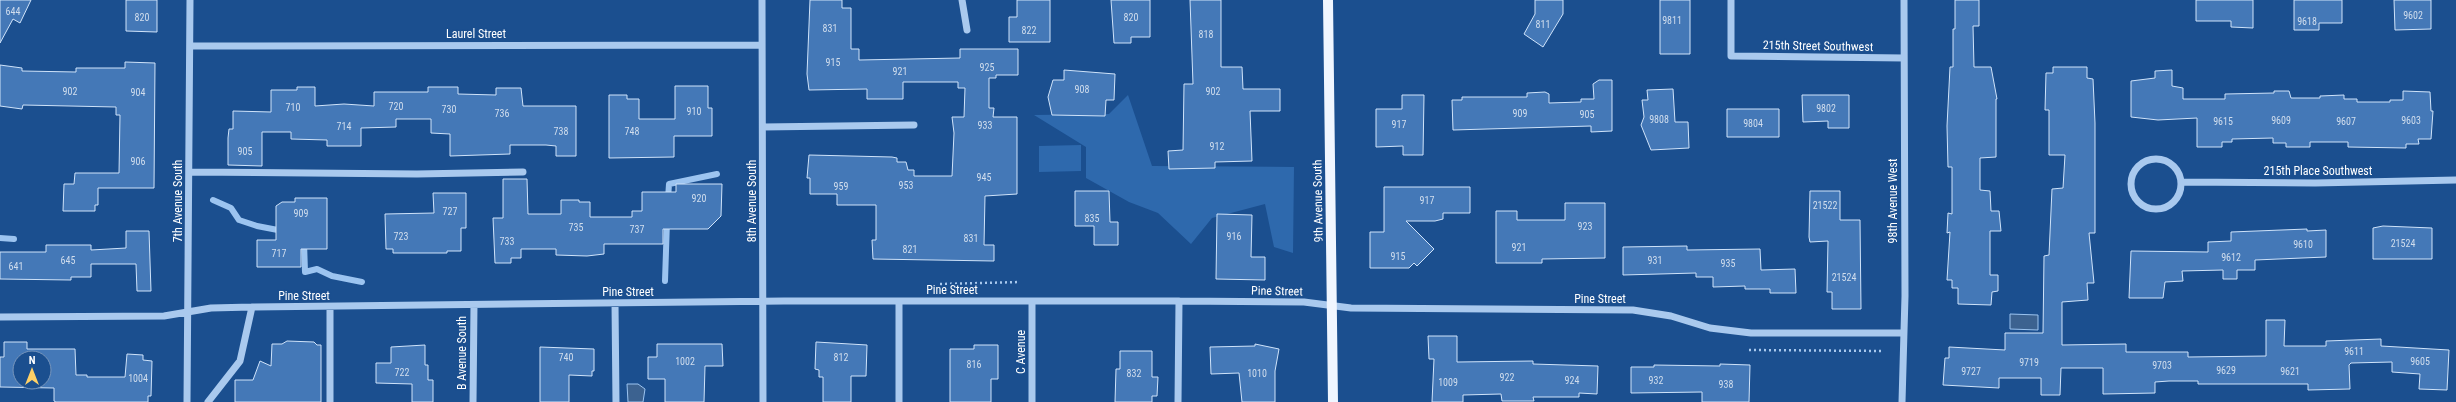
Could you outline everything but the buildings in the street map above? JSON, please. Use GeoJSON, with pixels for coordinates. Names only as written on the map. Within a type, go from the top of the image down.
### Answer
{"type":"FeatureCollection","features":[{"type":"Feature","properties":{"kind":"main road","name":"9th Avenue South"},"geometry":{"type":"LineString","coordinates":[[1328,0],[1333,402]]}},
{"type":"Feature","properties":{"kind":"street","name":"7th Avenue South"},"geometry":{"type":"LineString","coordinates":[[187,402],[190,0]]}},
{"type":"Feature","properties":{"kind":"street","name":"8th Avenue South"},"geometry":{"type":"LineString","coordinates":[[762,0],[763,402]]}},
{"type":"Feature","properties":{"kind":"street"},"geometry":{"type":"LineString","coordinates":[[962,0],[967,30]]}},
{"type":"Feature","properties":{"kind":"street","name":"215th Street Southwest"},"geometry":{"type":"LineString","coordinates":[[1731,0],[1731,56],[1904,58]]}},
{"type":"Feature","properties":{"kind":"street","name":"98th Avenue West"},"geometry":{"type":"LineString","coordinates":[[1902,402],[1904,0]]}},
{"type":"Feature","properties":{"kind":"street","name":"Laurel Street"},"geometry":{"type":"LineString","coordinates":[[190,46],[762,45]]}},
{"type":"Feature","properties":{"kind":"street"},"geometry":{"type":"LineString","coordinates":[[762,127],[914,125]]}},
{"type":"Feature","properties":{"kind":"street"},"geometry":{"type":"LineString","coordinates":[[2158,159],[2173,166],[2181,182],[2178,197],[2172,203],[2158,209],[2142,206],[2132,193],[2130,186],[2135,169],[2145,162],[2158,159]]}},
{"type":"Feature","properties":{"kind":"street"},"geometry":{"type":"LineString","coordinates":[[189,172],[417,174],[523,172]]}},
{"type":"Feature","properties":{"kind":"street","name":"215th Place Southwest"},"geometry":{"type":"LineString","coordinates":[[2181,182],[2315,183],[2456,180]]}},
{"type":"Feature","properties":{"kind":"street"},"geometry":{"type":"LineString","coordinates":[[899,301],[899,402]]}},
{"type":"Feature","properties":{"kind":"street","name":"Pine Street"},"geometry":{"type":"LineString","coordinates":[[0,316],[164,316],[211,308],[252,307],[616,303],[899,301],[1304,302],[1333,306],[1633,310],[1671,316],[1710,328],[1750,333],[1903,333]]}},
{"type":"Feature","properties":{"kind":"street","name":"C Avenue"},"geometry":{"type":"LineString","coordinates":[[1032,301],[1032,402]]}},
{"type":"Feature","properties":{"kind":"street"},"geometry":{"type":"LineString","coordinates":[[1178,402],[1179,301]]}},
{"type":"Feature","properties":{"kind":"street"},"geometry":{"type":"LineString","coordinates":[[616,303],[616,402]]}},
{"type":"Feature","properties":{"kind":"street","name":"B Avenue South"},"geometry":{"type":"LineString","coordinates":[[473,402],[474,305]]}},
{"type":"Feature","properties":{"kind":"street"},"geometry":{"type":"LineString","coordinates":[[208,402],[240,361],[252,307]]}},
{"type":"Feature","properties":{"kind":"street"},"geometry":{"type":"LineString","coordinates":[[330,307],[330,402]]}},
{"type":"Feature","properties":{"kind":"path"},"geometry":{"type":"LineString","coordinates":[[940,284],[1020,282]]}},
{"type":"Feature","properties":{"kind":"path"},"geometry":{"type":"LineString","coordinates":[[1749,350],[1883,351]]}},
{"type":"Feature","properties":{"kind":"shaded area"},"geometry":{"type":"Polygon","coordinates":[[[1128,95],[1152,166],[1294,167],[1293,253],[1274,247],[1265,204],[1212,218],[1191,244],[1158,213],[1129,202],[1086,178],[1086,147],[1034,115],[1109,114],[1128,95]]]}},
{"type":"Feature","properties":{"kind":"shaded area"},"geometry":{"type":"Polygon","coordinates":[[[1081,145],[1081,171],[1039,172],[1039,146],[1081,145]]]}},
{"type":"Feature","properties":{"kind":"shaded area"},"geometry":{"type":"Polygon","coordinates":[[[2010,314],[2038,315],[2038,330],[2010,329],[2010,314]]]}},
{"type":"Feature","properties":{"kind":"shaded area"},"geometry":{"type":"Polygon","coordinates":[[[627,384],[638,384],[645,389],[643,402],[628,402],[627,384]]]}},
{"type":"Feature","properties":{"kind":"waterway"},"geometry":{"type":"LineString","coordinates":[[668,199],[669,184],[717,174]]}},
{"type":"Feature","properties":{"kind":"waterway"},"geometry":{"type":"LineString","coordinates":[[213,200],[231,208],[239,220],[257,226],[283,231]]}},
{"type":"Feature","properties":{"kind":"waterway"},"geometry":{"type":"LineString","coordinates":[[665,281],[667,221]]}},
{"type":"Feature","properties":{"kind":"waterway"},"geometry":{"type":"LineString","coordinates":[[0,238],[14,239]]}},
{"type":"Feature","properties":{"kind":"waterway"},"geometry":{"type":"LineString","coordinates":[[304,242],[305,272],[317,269],[332,276],[362,282]]}}]}
